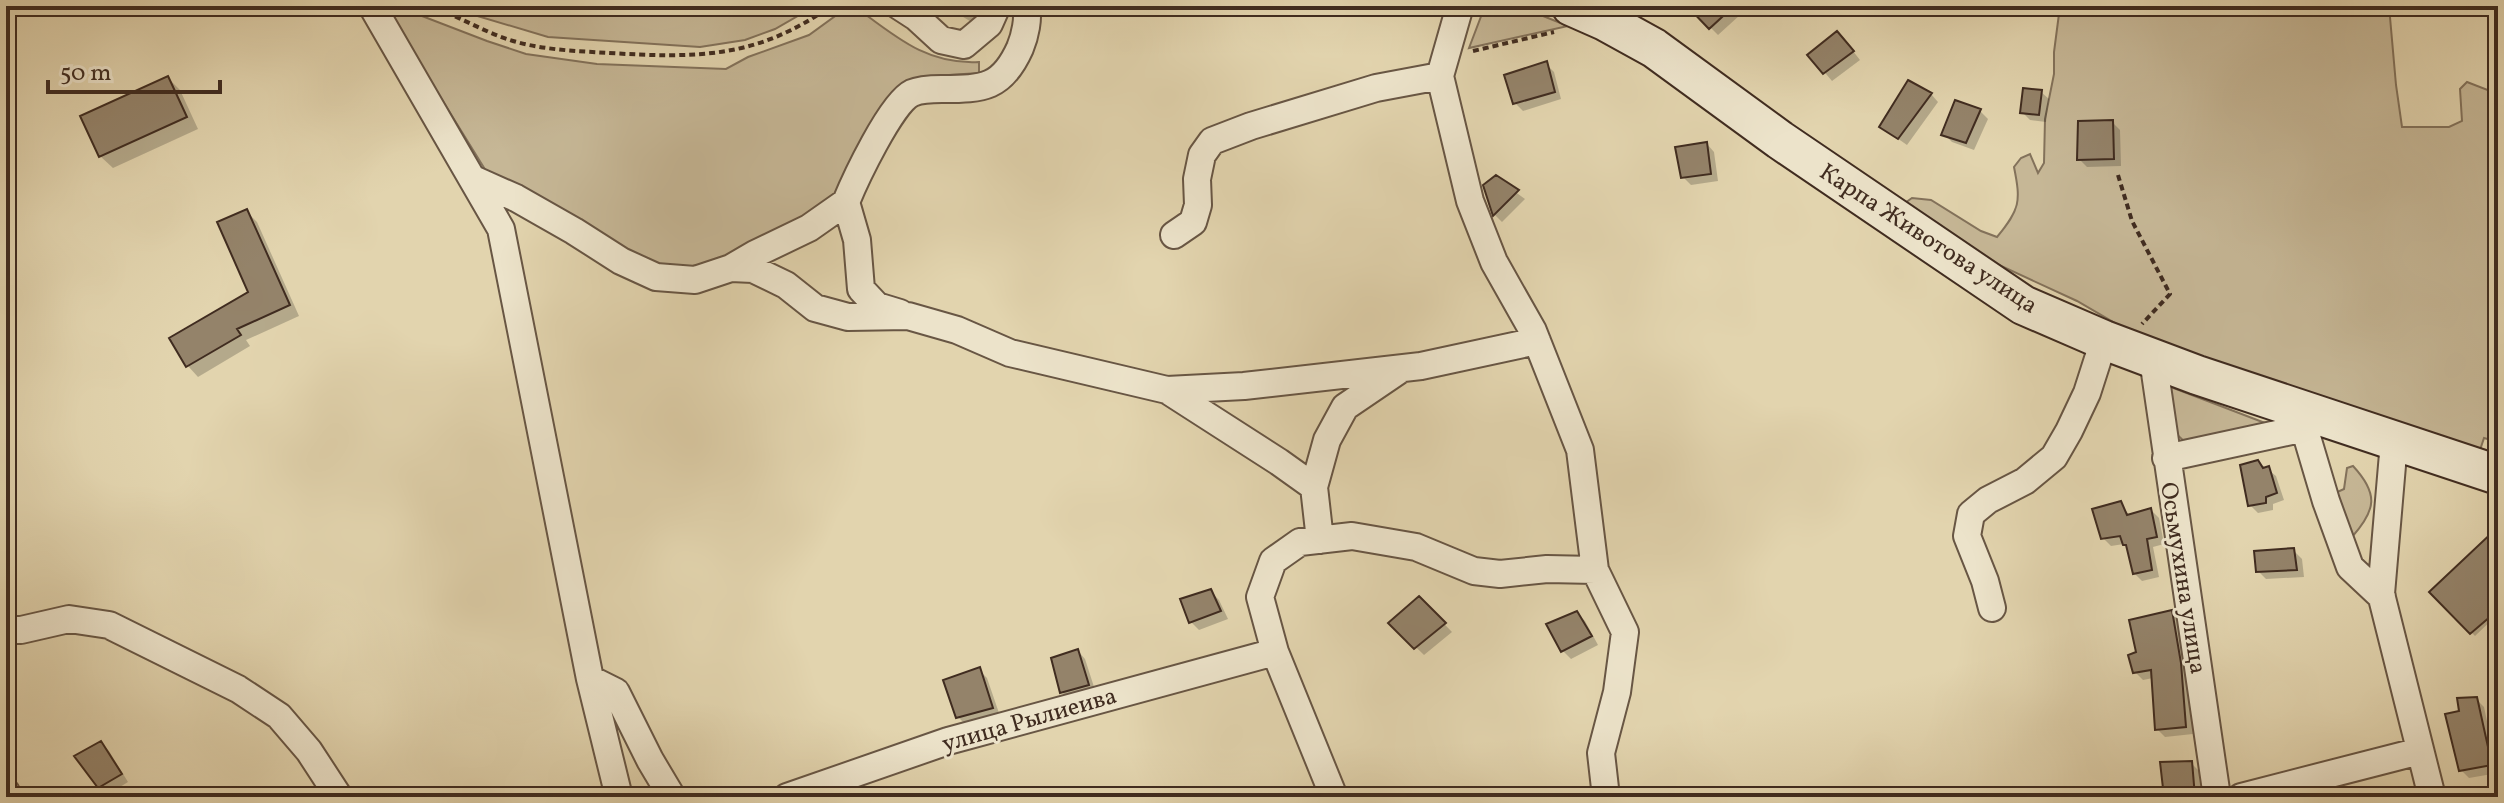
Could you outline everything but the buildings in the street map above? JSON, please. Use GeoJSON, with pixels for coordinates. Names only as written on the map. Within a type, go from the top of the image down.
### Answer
{"type":"FeatureCollection","features":[{"type":"Feature","properties":{"kind":"main road","name":"Карпа Животова улица"},"geometry":{"type":"LineString","coordinates":[[1566,18],[1605,21],[1654,48],[1780,140],[2023,305],[2302,419],[2394,442],[2498,475]]}},
{"type":"Feature","properties":{"kind":"street"},"geometry":{"type":"LineString","coordinates":[[372,6],[501,229],[590,679],[619,797]]}},
{"type":"Feature","properties":{"kind":"street"},"geometry":{"type":"LineString","coordinates":[[899,6],[941,40],[964,45],[989,24],[997,6]]}},
{"type":"Feature","properties":{"kind":"street"},"geometry":{"type":"LineString","coordinates":[[473,179],[516,198],[621,261],[656,277],[695,280],[731,268],[809,228],[846,202],[876,142],[910,94],[931,89],[993,84],[1011,68],[1023,42],[1028,13],[1026,6]]}},
{"type":"Feature","properties":{"kind":"street"},"geometry":{"type":"LineString","coordinates":[[1460,6],[1440,76],[1470,201],[1494,262],[1537,341],[1580,450],[1595,570],[1625,632],[1617,692],[1601,753],[1606,797]]}},
{"type":"Feature","properties":{"kind":"street"},"geometry":{"type":"LineString","coordinates":[[1174,235],[1193,222],[1198,205],[1197,179],[1202,155],[1212,141],[1376,88],[1440,76]]}},
{"type":"Feature","properties":{"kind":"street"},"geometry":{"type":"LineString","coordinates":[[846,202],[857,240],[861,289],[877,306],[957,330],[1010,353],[1167,390],[1244,386],[1401,369],[1537,341]]}},
{"type":"Feature","properties":{"kind":"street"},"geometry":{"type":"LineString","coordinates":[[731,268],[753,269],[786,285],[815,308],[848,317],[908,316]]}},
{"type":"Feature","properties":{"kind":"street"},"geometry":{"type":"LineString","coordinates":[[1992,608],[1967,536],[1971,514],[1988,500],[2025,481],[2054,457],[2087,393],[2126,348]]}},
{"type":"Feature","properties":{"kind":"street","name":"Осьмухина улица"},"geometry":{"type":"LineString","coordinates":[[2126,348],[2166,458],[2217,797]]}},
{"type":"Feature","properties":{"kind":"street"},"geometry":{"type":"LineString","coordinates":[[1320,540],[1314,487],[1327,440],[1345,407],[1401,369]]}},
{"type":"Feature","properties":{"kind":"street"},"geometry":{"type":"LineString","coordinates":[[1167,390],[1314,487]]}},
{"type":"Feature","properties":{"kind":"street"},"geometry":{"type":"LineString","coordinates":[[2166,458],[2302,419],[2326,501],[2350,567],[2382,597]]}},
{"type":"Feature","properties":{"kind":"street"},"geometry":{"type":"LineString","coordinates":[[2394,442],[2382,597],[2432,797]]}},
{"type":"Feature","properties":{"kind":"street"},"geometry":{"type":"LineString","coordinates":[[1334,797],[1275,652],[1260,597],[1273,561],[1300,542],[1352,536],[1416,547],[1474,571],[1500,574],[1547,569],[1595,570]]}},
{"type":"Feature","properties":{"kind":"street"},"geometry":{"type":"LineString","coordinates":[[6,630],[21,630],[69,619],[109,625],[238,689],[279,716],[309,751],[339,797]]}},
{"type":"Feature","properties":{"kind":"street","name":"улица Рылиеива"},"geometry":{"type":"LineString","coordinates":[[787,797],[824,790],[948,741],[1275,652]]}},
{"type":"Feature","properties":{"kind":"street"},"geometry":{"type":"LineString","coordinates":[[590,679],[616,692],[672,797]]}},
{"type":"Feature","properties":{"kind":"street"},"geometry":{"type":"LineString","coordinates":[[2241,797],[2420,751]]}},
{"type":"Feature","properties":{"kind":"path"},"geometry":{"type":"LineString","coordinates":[[427,6],[508,40],[570,51],[676,57],[728,52],[782,36],[831,6]]}},
{"type":"Feature","properties":{"kind":"path"},"geometry":{"type":"LineString","coordinates":[[1449,46],[1469,52],[1566,18]]}},
{"type":"Feature","properties":{"kind":"path"},"geometry":{"type":"LineString","coordinates":[[2118,175],[2132,221],[2170,294],[2126,348]]}},
{"type":"Feature","properties":{"kind":"shaded area"},"geometry":{"type":"Polygon","coordinates":[[[384,6],[396,6],[526,54],[597,64],[726,69],[748,57],[809,35],[849,6],[854,6],[898,38],[927,54],[960,62],[979,62],[979,73],[934,76],[908,82],[888,97],[865,133],[837,196],[796,221],[697,272],[658,266],[486,171],[384,6]]]}},
{"type":"Feature","properties":{"kind":"shaded area"},"geometry":{"type":"Polygon","coordinates":[[[444,6],[815,6],[775,29],[745,40],[700,47],[548,37],[444,6]]]}},
{"type":"Feature","properties":{"kind":"shaded area"},"geometry":{"type":"Polygon","coordinates":[[[1485,6],[1518,6],[1568,26],[1469,48],[1485,6]]]}},
{"type":"Feature","properties":{"kind":"shaded area"},"geometry":{"type":"Polygon","coordinates":[[[2060,6],[2276,6],[2286,9],[2287,6],[2389,6],[2402,127],[2449,127],[2462,121],[2460,89],[2467,82],[2490,91],[2494,77],[2498,75],[2498,442],[2484,438],[2479,453],[2163,351],[2077,301],[1986,259],[1905,203],[1912,198],[1931,200],[1981,231],[1997,237],[2005,227],[2017,205],[2014,167],[2021,158],[2030,154],[2038,173],[2044,163],[2045,119],[2054,74],[2060,6]]]}},
{"type":"Feature","properties":{"kind":"shaded area"},"geometry":{"type":"Polygon","coordinates":[[[2163,384],[2273,426],[2187,444],[2170,428],[2163,384]]]}},
{"type":"Feature","properties":{"kind":"shaded area"},"geometry":{"type":"Polygon","coordinates":[[[2353,466],[2367,485],[2371,502],[2366,518],[2352,537],[2333,494],[2344,489],[2347,468],[2353,466]]]}}]}
